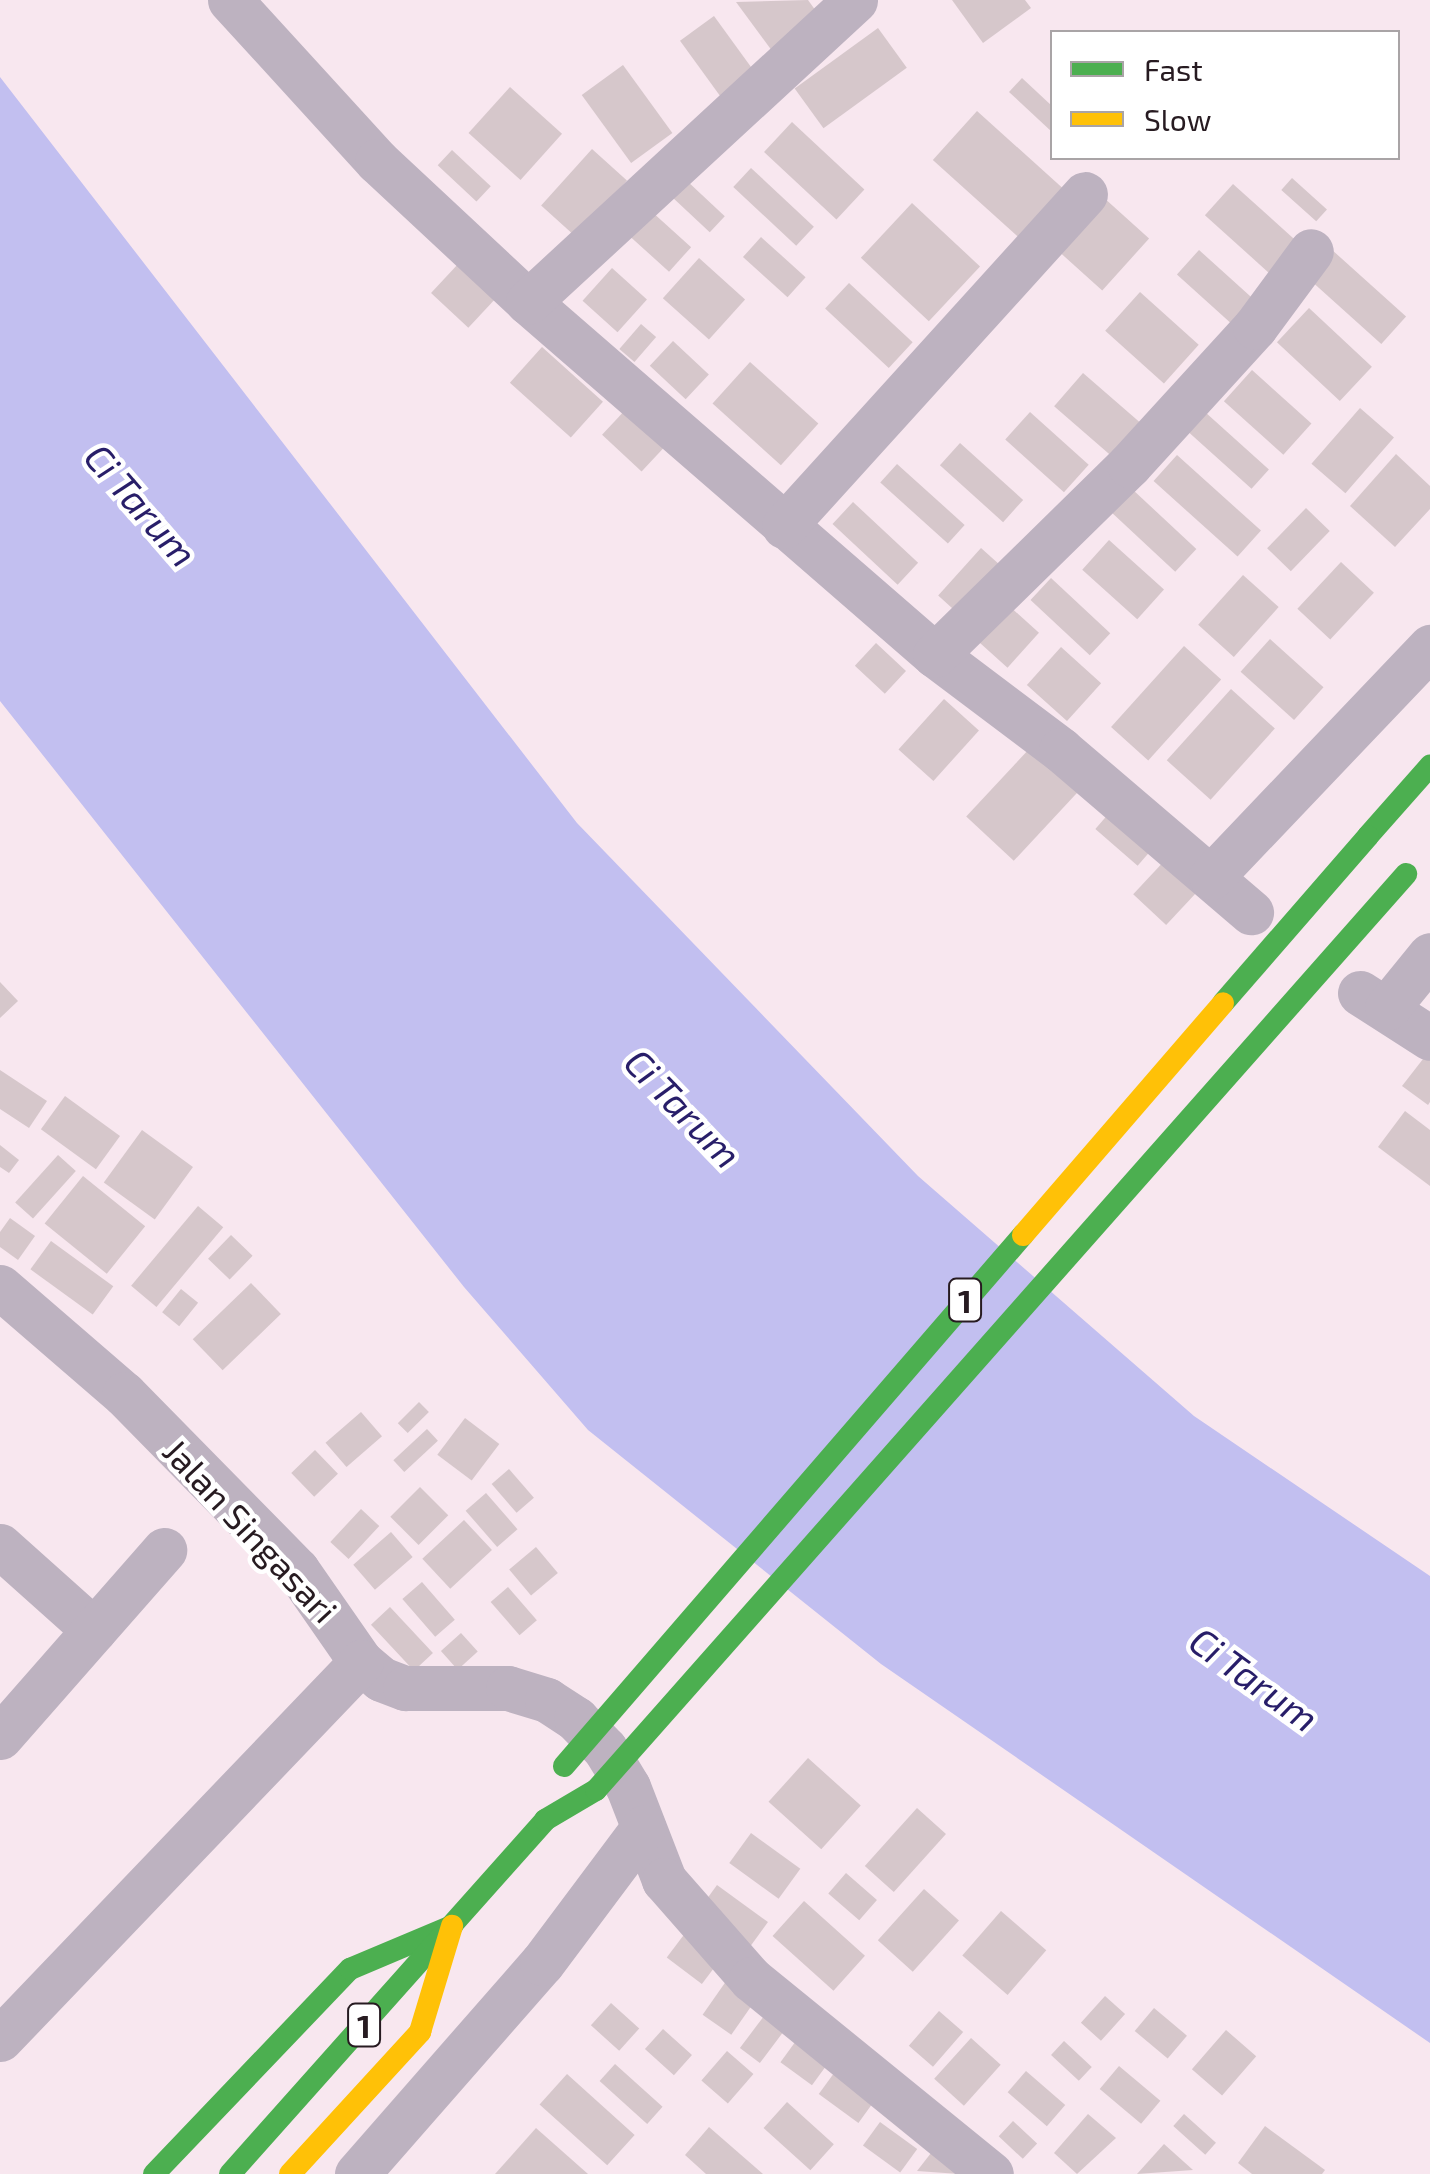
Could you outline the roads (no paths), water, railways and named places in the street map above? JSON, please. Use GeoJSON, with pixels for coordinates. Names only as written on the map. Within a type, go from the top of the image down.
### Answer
{"type":"FeatureCollection","features":[{"type":"Feature","properties":{"kind":"main road","name":"1"},"geometry":{"type":"LineString","coordinates":[[545,1820],[564,1766],[1430,766]]}},
{"type":"Feature","properties":{"kind":"main road","name":"1"},"geometry":{"type":"LineString","coordinates":[[230,2174],[545,1820],[596,1790],[1412,867]]}},
{"type":"Feature","properties":{"kind":"main road"},"geometry":{"type":"LineString","coordinates":[[154,2174],[350,1969],[452,1926]]}},
{"type":"Feature","properties":{"kind":"main road"},"geometry":{"type":"LineString","coordinates":[[290,2174],[420,2032],[452,1926]]}},
{"type":"Feature","properties":{"kind":"street"},"geometry":{"type":"LineString","coordinates":[[230,0],[377,161],[528,302],[934,655],[1061,750],[1251,912]]}},
{"type":"Feature","properties":{"kind":"street"},"geometry":{"type":"LineString","coordinates":[[528,302],[855,0]]}},
{"type":"Feature","properties":{"kind":"street"},"geometry":{"type":"LineString","coordinates":[[784,526],[1085,194]]}},
{"type":"Feature","properties":{"kind":"street"},"geometry":{"type":"LineString","coordinates":[[934,655],[1130,465],[1255,327],[1311,251]]}},
{"type":"Feature","properties":{"kind":"street"},"geometry":{"type":"LineString","coordinates":[[1211,877],[1430,647]]}},
{"type":"Feature","properties":{"kind":"street"},"geometry":{"type":"LineString","coordinates":[[1430,955],[1374,1000],[1430,1038]]}},
{"type":"Feature","properties":{"kind":"street","name":"Jalan Singasari"},"geometry":{"type":"LineString","coordinates":[[0,1287],[110,1381],[298,1570],[361,1662],[404,1688],[508,1688],[547,1700],[605,1749],[644,1828],[664,1880],[751,1978],[813,2034],[990,2174]]}},
{"type":"Feature","properties":{"kind":"street"},"geometry":{"type":"LineString","coordinates":[[0,1546],[94,1630]]}},
{"type":"Feature","properties":{"kind":"street"},"geometry":{"type":"LineString","coordinates":[[0,1736],[164,1550]]}},
{"type":"Feature","properties":{"kind":"street"},"geometry":{"type":"LineString","coordinates":[[0,2039],[361,1662]]}},
{"type":"Feature","properties":{"kind":"street"},"geometry":{"type":"LineString","coordinates":[[357,2174],[542,1963],[644,1828]]}},
{"type":"Feature","properties":{"kind":"water","name":"Ci Tarum"},"geometry":{"type":"Polygon","coordinates":[[[0,77],[577,823],[918,1176],[1194,1416],[1430,1576],[1430,2043],[881,1664],[588,1430],[464,1287],[0,701],[0,77]]]}}]}
